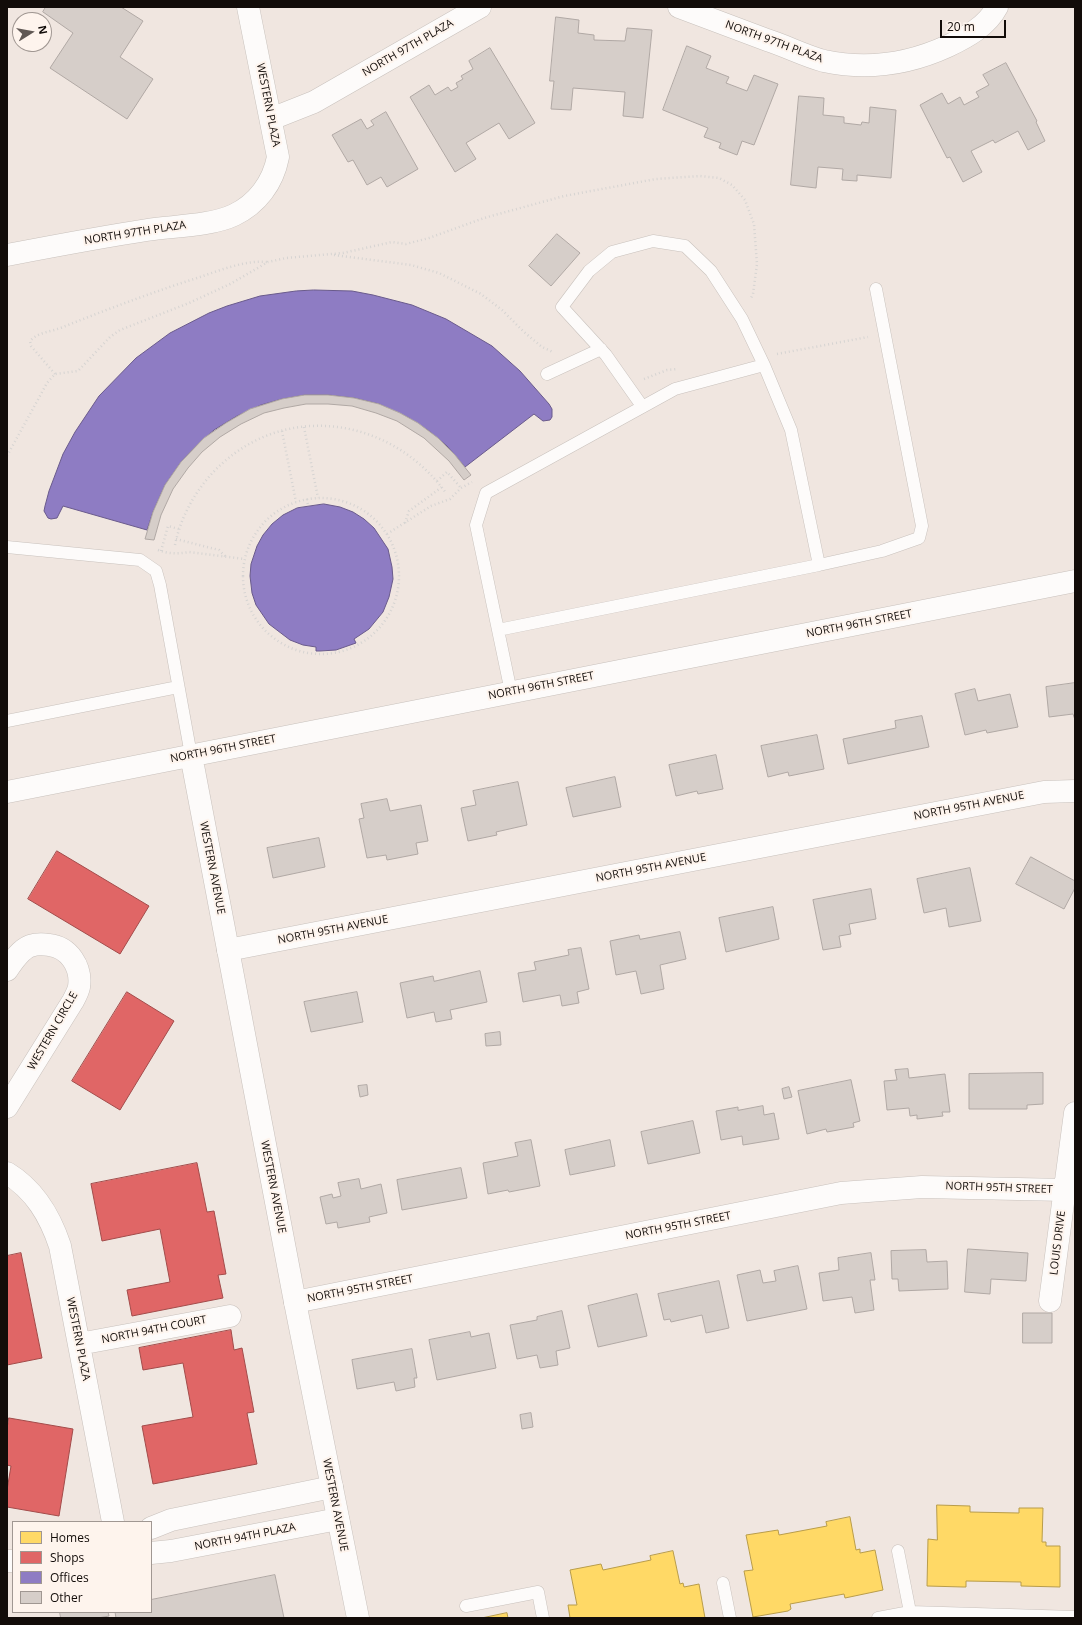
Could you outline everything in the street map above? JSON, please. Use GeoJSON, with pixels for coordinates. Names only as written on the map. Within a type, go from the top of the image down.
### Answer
{"type":"FeatureCollection","features":[{"type":"Feature","properties":{"kind":"street","name":"WESTERN PLAZA"},"geometry":{"type":"LineString","coordinates":[[248,7],[278,157],[276,169],[268,185],[258,198]]}},
{"type":"Feature","properties":{"kind":"street","name":"NORTH 97TH PLAZA"},"geometry":{"type":"LineString","coordinates":[[271,119],[314,102],[480,7]]}},
{"type":"Feature","properties":{"kind":"street","name":"NORTH 97TH PLAZA"},"geometry":{"type":"LineString","coordinates":[[679,7],[823,60],[857,66],[902,62],[932,54],[958,42],[980,28],[994,13],[997,7]]}},
{"type":"Feature","properties":{"kind":"street","name":"NORTH 97TH PLAZA"},"geometry":{"type":"LineString","coordinates":[[7,254],[148,230],[214,221],[233,216],[258,198]]}},
{"type":"Feature","properties":{"kind":"street","name":"NORTH 96TH STREET"},"geometry":{"type":"LineString","coordinates":[[7,792],[1075,581]]}},
{"type":"Feature","properties":{"kind":"street","name":"WESTERN AVENUE"},"geometry":{"type":"LineString","coordinates":[[191,755],[295,1302],[358,1618]]}},
{"type":"Feature","properties":{"kind":"street","name":"NORTH 95TH AVENUE"},"geometry":{"type":"LineString","coordinates":[[228,950],[1044,792],[1075,791]]}},
{"type":"Feature","properties":{"kind":"street","name":"WESTERN CIRCLE"},"geometry":{"type":"LineString","coordinates":[[7,970],[13,960],[30,946],[49,945],[55,946],[69,953],[76,962],[79,974],[79,987],[73,1001],[7,1108]]}},
{"type":"Feature","properties":{"kind":"street","name":"LOUIS DRIVE"},"geometry":{"type":"LineString","coordinates":[[1050,1302],[1075,1113]]}},
{"type":"Feature","properties":{"kind":"street","name":"WESTERN PLAZA"},"geometry":{"type":"LineString","coordinates":[[7,1173],[29,1189],[46,1212],[55,1230],[60,1246],[113,1521]]}},
{"type":"Feature","properties":{"kind":"street","name":"NORTH 95TH STREET"},"geometry":{"type":"LineString","coordinates":[[295,1302],[841,1193],[922,1186],[1065,1190]]}},
{"type":"Feature","properties":{"kind":"street","name":"NORTH 94TH COURT"},"geometry":{"type":"LineString","coordinates":[[79,1344],[230,1316]]}},
{"type":"Feature","properties":{"kind":"street"},"geometry":{"type":"LineString","coordinates":[[152,1528],[171,1520],[332,1487]]}},
{"type":"Feature","properties":{"kind":"street","name":"NORTH 94TH PLAZA"},"geometry":{"type":"LineString","coordinates":[[152,1552],[171,1551],[338,1519]]}},
{"type":"Feature","properties":{"kind":"lane"},"geometry":{"type":"LineString","coordinates":[[642,406],[601,349],[562,307],[589,271],[612,252],[653,241],[685,246],[711,271],[738,314],[762,362],[791,430],[819,565]]}},
{"type":"Feature","properties":{"kind":"lane"},"geometry":{"type":"LineString","coordinates":[[498,630],[819,565],[882,551],[919,538],[922,526],[876,289]]}},
{"type":"Feature","properties":{"kind":"lane"},"geometry":{"type":"LineString","coordinates":[[548,374],[601,349]]}},
{"type":"Feature","properties":{"kind":"lane"},"geometry":{"type":"LineString","coordinates":[[511,692],[476,525],[486,493],[675,389],[762,362]]}},
{"type":"Feature","properties":{"kind":"lane"},"geometry":{"type":"LineString","coordinates":[[7,547],[140,560],[156,571],[160,585],[191,755]]}},
{"type":"Feature","properties":{"kind":"lane"},"geometry":{"type":"LineString","coordinates":[[7,721],[178,687]]}},
{"type":"Feature","properties":{"kind":"lane"},"geometry":{"type":"LineString","coordinates":[[898,1551],[910,1612]]}},
{"type":"Feature","properties":{"kind":"lane"},"geometry":{"type":"LineString","coordinates":[[723,1583],[730,1618]]}},
{"type":"Feature","properties":{"kind":"lane"},"geometry":{"type":"LineString","coordinates":[[466,1606],[538,1592],[543,1618]]}},
{"type":"Feature","properties":{"kind":"lane"},"geometry":{"type":"LineString","coordinates":[[878,1618],[910,1612],[1075,1617]]}},
{"type":"Feature","properties":{"kind":"path"},"geometry":{"type":"LineString","coordinates":[[7,456],[47,383],[55,374],[78,371],[110,337],[120,330],[189,303],[223,287],[268,262],[286,258],[343,254],[392,242],[406,244],[429,238],[484,218],[564,196],[656,179],[700,176],[718,178],[732,185],[745,200],[754,224],[757,264],[753,294],[749,303],[738,314]]}},
{"type":"Feature","properties":{"kind":"path"},"geometry":{"type":"LineString","coordinates":[[327,254],[411,265],[439,273],[481,294],[502,310],[524,332],[542,347],[573,363]]}},
{"type":"Feature","properties":{"kind":"path"},"geometry":{"type":"LineString","coordinates":[[55,374],[31,346],[30,340],[35,335],[56,330],[133,299],[230,268],[256,261],[268,262]]}},
{"type":"Feature","properties":{"kind":"path"},"geometry":{"type":"LineString","coordinates":[[762,362],[884,334]]}},
{"type":"Feature","properties":{"kind":"path"},"geometry":{"type":"LineString","coordinates":[[304,427],[318,498]]}},
{"type":"Feature","properties":{"kind":"path"},"geometry":{"type":"LineString","coordinates":[[175,545],[179,529],[192,500],[217,468],[251,443],[282,431],[304,427],[338,427],[359,431],[378,437],[394,445],[426,468],[446,493]]}},
{"type":"Feature","properties":{"kind":"path"},"geometry":{"type":"LineString","coordinates":[[282,431],[296,502]]}},
{"type":"Feature","properties":{"kind":"path"},"geometry":{"type":"LineString","coordinates":[[437,481],[447,472],[461,488]]}},
{"type":"Feature","properties":{"kind":"path"},"geometry":{"type":"LineString","coordinates":[[404,523],[409,511],[442,487]]}},
{"type":"Feature","properties":{"kind":"path"},"geometry":{"type":"LineString","coordinates":[[306,499],[308,506]]}},
{"type":"Feature","properties":{"kind":"path"},"geometry":{"type":"LineString","coordinates":[[306,499],[335,499],[351,504],[368,513],[376,520],[394,547],[399,571],[399,584],[392,610],[377,631],[365,640],[347,649],[336,652],[306,652],[282,643],[270,635],[260,624],[253,612],[247,599],[244,586],[244,567],[251,543],[261,527],[271,517],[285,507],[306,499]]}},
{"type":"Feature","properties":{"kind":"path"},"geometry":{"type":"LineString","coordinates":[[161,551],[168,526],[179,529]]}},
{"type":"Feature","properties":{"kind":"path"},"geometry":{"type":"LineString","coordinates":[[176,539],[219,550],[227,557]]}},
{"type":"Feature","properties":{"kind":"building: Homes"},"geometry":{"type":"Polygon","coordinates":[[[937,1505],[970,1506],[970,1512],[1019,1513],[1019,1508],[1043,1508],[1042,1542],[1046,1542],[1046,1546],[1060,1546],[1060,1587],[1021,1586],[1021,1582],[966,1581],[966,1587],[927,1586],[928,1539],[937,1540],[937,1505]]]}},
{"type":"Feature","properties":{"kind":"building: Homes"},"geometry":{"type":"Polygon","coordinates":[[[850,1517],[856,1550],[860,1549],[860,1553],[875,1550],[883,1590],[845,1598],[844,1594],[790,1604],[791,1609],[788,1611],[753,1617],[744,1571],[753,1570],[746,1535],[778,1530],[779,1535],[827,1526],[826,1522],[850,1517]]]}},
{"type":"Feature","properties":{"kind":"building: Homes"},"geometry":{"type":"Polygon","coordinates":[[[673,1551],[680,1584],[683,1583],[684,1587],[699,1584],[705,1618],[570,1618],[568,1605],[577,1605],[570,1570],[601,1564],[603,1570],[651,1560],[650,1556],[673,1551]]]}},
{"type":"Feature","properties":{"kind":"building: Homes"},"geometry":{"type":"Polygon","coordinates":[[[507,1613],[508,1618],[482,1618],[507,1613]]]}},
{"type":"Feature","properties":{"kind":"building: Shops"},"geometry":{"type":"Polygon","coordinates":[[[57,851],[149,906],[120,954],[28,899],[57,851]]]}},
{"type":"Feature","properties":{"kind":"building: Shops"},"geometry":{"type":"Polygon","coordinates":[[[127,992],[174,1021],[120,1110],[72,1081],[127,992]]]}},
{"type":"Feature","properties":{"kind":"building: Shops"},"geometry":{"type":"Polygon","coordinates":[[[197,1163],[207,1212],[214,1211],[226,1274],[218,1275],[223,1298],[132,1316],[127,1290],[170,1282],[160,1229],[102,1241],[91,1184],[197,1163]]]}},
{"type":"Feature","properties":{"kind":"building: Shops"},"geometry":{"type":"Polygon","coordinates":[[[21,1253],[42,1358],[7,1365],[7,1256],[21,1253]]]}},
{"type":"Feature","properties":{"kind":"building: Shops"},"geometry":{"type":"Polygon","coordinates":[[[231,1330],[234,1350],[242,1348],[254,1412],[247,1413],[257,1464],[153,1484],[142,1426],[193,1417],[183,1363],[143,1370],[139,1348],[231,1330]]]}},
{"type":"Feature","properties":{"kind":"building: Shops"},"geometry":{"type":"Polygon","coordinates":[[[9,1418],[73,1429],[59,1516],[7,1507],[7,1490],[11,1466],[7,1465],[7,1429],[9,1418]]]}},
{"type":"Feature","properties":{"kind":"building: Offices"},"geometry":{"type":"Polygon","coordinates":[[[314,290],[352,291],[373,295],[412,305],[446,319],[492,346],[520,371],[549,404],[552,409],[552,417],[550,420],[543,421],[534,414],[465,467],[447,446],[429,431],[409,418],[379,404],[354,398],[328,395],[305,395],[282,399],[261,405],[237,416],[214,430],[196,446],[181,462],[165,485],[147,530],[63,506],[57,518],[48,518],[44,511],[49,491],[63,454],[75,432],[99,396],[136,358],[170,333],[209,313],[227,306],[260,296],[314,290]]]}},
{"type":"Feature","properties":{"kind":"building: Offices"},"geometry":{"type":"Polygon","coordinates":[[[324,504],[340,507],[353,512],[374,528],[388,549],[393,579],[389,597],[383,612],[369,629],[354,639],[356,643],[336,650],[316,651],[316,647],[303,645],[290,640],[269,624],[256,605],[252,593],[250,576],[251,564],[257,546],[263,535],[272,524],[283,515],[297,508],[324,504]]]}},
{"type":"Feature","properties":{"kind":"building: Other"},"geometry":{"type":"Polygon","coordinates":[[[46,7],[121,7],[143,21],[120,57],[153,79],[127,119],[50,68],[73,33],[52,18],[52,12],[43,12],[46,7]]]}},
{"type":"Feature","properties":{"kind":"building: Other"},"geometry":{"type":"Polygon","coordinates":[[[556,17],[579,20],[578,33],[594,35],[594,40],[625,41],[627,28],[652,30],[643,118],[623,116],[625,92],[573,88],[571,110],[551,109],[554,81],[550,81],[556,17]]]}},
{"type":"Feature","properties":{"kind":"building: Other"},"geometry":{"type":"Polygon","coordinates":[[[687,46],[711,56],[706,68],[729,77],[726,83],[747,91],[754,75],[778,84],[754,145],[742,141],[737,155],[719,148],[721,143],[704,137],[708,128],[663,110],[687,46]]]}},
{"type":"Feature","properties":{"kind":"building: Other"},"geometry":{"type":"Polygon","coordinates":[[[490,48],[535,123],[509,139],[499,123],[466,143],[476,159],[455,172],[410,97],[429,85],[435,95],[448,87],[451,91],[458,87],[456,83],[463,79],[461,76],[473,69],[469,61],[490,48]]]}},
{"type":"Feature","properties":{"kind":"building: Other"},"geometry":{"type":"Polygon","coordinates":[[[1006,63],[1037,121],[1036,122],[1045,141],[1028,150],[1018,131],[995,143],[993,140],[971,151],[982,172],[963,182],[950,157],[947,158],[920,105],[942,93],[948,104],[960,97],[964,105],[979,97],[976,92],[989,85],[983,75],[1006,63]]]}},
{"type":"Feature","properties":{"kind":"building: Other"},"geometry":{"type":"Polygon","coordinates":[[[799,96],[824,98],[823,115],[844,117],[844,123],[861,125],[862,122],[869,123],[870,107],[896,110],[891,178],[857,175],[857,181],[842,180],[843,169],[818,167],[816,188],[791,185],[799,96]]]}},
{"type":"Feature","properties":{"kind":"building: Other"},"geometry":{"type":"Polygon","coordinates":[[[386,112],[418,169],[387,187],[381,177],[367,185],[353,160],[348,162],[332,135],[361,119],[367,129],[374,125],[371,121],[386,112]]]}},
{"type":"Feature","properties":{"kind":"building: Other"},"geometry":{"type":"Polygon","coordinates":[[[557,234],[580,253],[551,286],[529,266],[557,234]]]}},
{"type":"Feature","properties":{"kind":"building: Other"},"geometry":{"type":"Polygon","coordinates":[[[305,395],[328,395],[354,398],[379,404],[400,413],[418,423],[438,438],[455,455],[471,475],[464,480],[449,461],[424,438],[397,421],[376,413],[352,406],[328,404],[306,404],[284,408],[264,413],[241,424],[220,437],[202,452],[173,489],[161,515],[154,540],[145,539],[153,512],[165,485],[181,462],[204,438],[250,409],[282,399],[305,395]]]}},
{"type":"Feature","properties":{"kind":"building: Other"},"geometry":{"type":"Polygon","coordinates":[[[1075,683],[1075,720],[1073,714],[1049,717],[1046,687],[1075,683]]]}},
{"type":"Feature","properties":{"kind":"building: Other"},"geometry":{"type":"Polygon","coordinates":[[[975,689],[978,701],[1010,694],[1018,727],[987,733],[986,730],[965,735],[955,694],[975,689]]]}},
{"type":"Feature","properties":{"kind":"building: Other"},"geometry":{"type":"Polygon","coordinates":[[[922,716],[929,747],[848,764],[843,739],[896,728],[895,721],[922,716]]]}},
{"type":"Feature","properties":{"kind":"building: Other"},"geometry":{"type":"Polygon","coordinates":[[[817,735],[824,769],[789,776],[788,772],[768,777],[761,746],[817,735]]]}},
{"type":"Feature","properties":{"kind":"building: Other"},"geometry":{"type":"Polygon","coordinates":[[[716,755],[723,789],[698,794],[697,791],[676,796],[669,765],[716,755]]]}},
{"type":"Feature","properties":{"kind":"building: Other"},"geometry":{"type":"Polygon","coordinates":[[[615,777],[621,807],[573,817],[566,788],[615,777]]]}},
{"type":"Feature","properties":{"kind":"building: Other"},"geometry":{"type":"Polygon","coordinates":[[[518,782],[527,825],[496,832],[497,835],[468,841],[461,808],[476,805],[473,791],[518,782]]]}},
{"type":"Feature","properties":{"kind":"building: Other"},"geometry":{"type":"Polygon","coordinates":[[[387,799],[390,811],[421,805],[428,841],[416,843],[418,854],[387,860],[386,855],[367,858],[359,819],[364,818],[361,804],[387,799]]]}},
{"type":"Feature","properties":{"kind":"building: Other"},"geometry":{"type":"Polygon","coordinates":[[[319,838],[325,867],[273,878],[267,848],[319,838]]]}},
{"type":"Feature","properties":{"kind":"building: Other"},"geometry":{"type":"Polygon","coordinates":[[[1031,857],[1075,881],[1075,888],[1064,909],[1016,884],[1031,857]]]}},
{"type":"Feature","properties":{"kind":"building: Other"},"geometry":{"type":"Polygon","coordinates":[[[970,868],[981,921],[949,927],[946,908],[924,913],[917,879],[970,868]]]}},
{"type":"Feature","properties":{"kind":"building: Other"},"geometry":{"type":"Polygon","coordinates":[[[871,889],[876,919],[849,924],[851,934],[839,936],[841,947],[823,950],[813,900],[871,889]]]}},
{"type":"Feature","properties":{"kind":"building: Other"},"geometry":{"type":"Polygon","coordinates":[[[773,907],[779,939],[726,952],[719,918],[773,907]]]}},
{"type":"Feature","properties":{"kind":"building: Other"},"geometry":{"type":"Polygon","coordinates":[[[680,932],[686,959],[660,965],[664,989],[641,994],[636,971],[616,975],[610,941],[639,935],[640,939],[680,932]]]}},
{"type":"Feature","properties":{"kind":"building: Other"},"geometry":{"type":"Polygon","coordinates":[[[581,948],[589,989],[577,992],[579,1003],[562,1006],[560,995],[523,1002],[518,973],[536,970],[534,962],[569,955],[568,950],[581,948]]]}},
{"type":"Feature","properties":{"kind":"building: Other"},"geometry":{"type":"Polygon","coordinates":[[[480,971],[487,1002],[450,1010],[452,1019],[436,1022],[434,1012],[407,1018],[400,983],[433,976],[434,981],[480,971]]]}},
{"type":"Feature","properties":{"kind":"building: Other"},"geometry":{"type":"Polygon","coordinates":[[[357,992],[363,1022],[311,1032],[304,1002],[357,992]]]}},
{"type":"Feature","properties":{"kind":"building: Other"},"geometry":{"type":"Polygon","coordinates":[[[500,1032],[501,1045],[486,1046],[485,1034],[500,1032]]]}},
{"type":"Feature","properties":{"kind":"building: Other"},"geometry":{"type":"Polygon","coordinates":[[[908,1069],[909,1078],[945,1074],[950,1112],[942,1112],[943,1116],[917,1119],[917,1115],[910,1116],[909,1108],[887,1110],[884,1081],[897,1080],[895,1070],[908,1069]]]}},
{"type":"Feature","properties":{"kind":"building: Other"},"geometry":{"type":"Polygon","coordinates":[[[1043,1073],[1043,1104],[1027,1105],[1027,1109],[969,1109],[969,1074],[1043,1073]]]}},
{"type":"Feature","properties":{"kind":"building: Other"},"geometry":{"type":"Polygon","coordinates":[[[851,1080],[860,1121],[853,1123],[854,1127],[827,1132],[826,1129],[807,1134],[798,1091],[851,1080]]]}},
{"type":"Feature","properties":{"kind":"building: Other"},"geometry":{"type":"Polygon","coordinates":[[[367,1085],[368,1095],[360,1097],[358,1086],[367,1085]]]}},
{"type":"Feature","properties":{"kind":"building: Other"},"geometry":{"type":"Polygon","coordinates":[[[789,1087],[792,1097],[784,1099],[782,1089],[789,1087]]]}},
{"type":"Feature","properties":{"kind":"building: Other"},"geometry":{"type":"Polygon","coordinates":[[[763,1106],[764,1115],[774,1113],[779,1139],[743,1145],[742,1136],[721,1140],[716,1111],[738,1107],[738,1110],[763,1106]]]}},
{"type":"Feature","properties":{"kind":"building: Other"},"geometry":{"type":"Polygon","coordinates":[[[693,1121],[700,1153],[648,1164],[641,1132],[693,1121]]]}},
{"type":"Feature","properties":{"kind":"building: Other"},"geometry":{"type":"Polygon","coordinates":[[[531,1140],[540,1186],[509,1192],[508,1190],[488,1194],[483,1163],[518,1156],[515,1143],[531,1140]]]}},
{"type":"Feature","properties":{"kind":"building: Other"},"geometry":{"type":"Polygon","coordinates":[[[610,1140],[615,1166],[570,1175],[565,1150],[610,1140]]]}},
{"type":"Feature","properties":{"kind":"building: Other"},"geometry":{"type":"Polygon","coordinates":[[[461,1168],[467,1198],[402,1210],[397,1180],[461,1168]]]}},
{"type":"Feature","properties":{"kind":"building: Other"},"geometry":{"type":"Polygon","coordinates":[[[359,1179],[361,1189],[381,1184],[387,1213],[369,1217],[370,1222],[338,1228],[337,1222],[326,1224],[320,1197],[332,1194],[333,1198],[341,1196],[338,1183],[359,1179]]]}},
{"type":"Feature","properties":{"kind":"building: Other"},"geometry":{"type":"Polygon","coordinates":[[[968,1249],[1028,1253],[1026,1281],[991,1279],[990,1294],[965,1292],[968,1249]]]}},
{"type":"Feature","properties":{"kind":"building: Other"},"geometry":{"type":"Polygon","coordinates":[[[926,1250],[927,1262],[947,1261],[948,1289],[899,1291],[898,1279],[892,1279],[891,1251],[926,1250]]]}},
{"type":"Feature","properties":{"kind":"building: Other"},"geometry":{"type":"Polygon","coordinates":[[[871,1253],[875,1280],[870,1280],[874,1310],[855,1313],[852,1297],[823,1301],[819,1273],[839,1270],[838,1258],[871,1253]]]}},
{"type":"Feature","properties":{"kind":"building: Other"},"geometry":{"type":"Polygon","coordinates":[[[798,1266],[807,1309],[747,1321],[737,1275],[760,1270],[763,1283],[776,1281],[774,1271],[798,1266]]]}},
{"type":"Feature","properties":{"kind":"building: Other"},"geometry":{"type":"Polygon","coordinates":[[[719,1281],[729,1328],[706,1333],[702,1315],[671,1322],[670,1319],[664,1320],[658,1294],[719,1281]]]}},
{"type":"Feature","properties":{"kind":"building: Other"},"geometry":{"type":"Polygon","coordinates":[[[637,1294],[647,1336],[598,1347],[588,1306],[637,1294]]]}},
{"type":"Feature","properties":{"kind":"building: Other"},"geometry":{"type":"Polygon","coordinates":[[[562,1311],[570,1348],[556,1351],[558,1365],[540,1368],[537,1355],[517,1359],[510,1325],[537,1320],[537,1317],[562,1311]]]}},
{"type":"Feature","properties":{"kind":"building: Other"},"geometry":{"type":"Polygon","coordinates":[[[1023,1313],[1052,1313],[1052,1343],[1023,1343],[1023,1313]]]}},
{"type":"Feature","properties":{"kind":"building: Other"},"geometry":{"type":"Polygon","coordinates":[[[470,1332],[471,1337],[489,1333],[496,1368],[437,1380],[429,1340],[470,1332]]]}},
{"type":"Feature","properties":{"kind":"building: Other"},"geometry":{"type":"Polygon","coordinates":[[[412,1349],[417,1378],[414,1378],[415,1387],[396,1391],[394,1382],[357,1389],[352,1360],[412,1349]]]}},
{"type":"Feature","properties":{"kind":"building: Other"},"geometry":{"type":"Polygon","coordinates":[[[531,1413],[533,1427],[522,1429],[520,1415],[531,1413]]]}},
{"type":"Feature","properties":{"kind":"building: Other"},"geometry":{"type":"Polygon","coordinates":[[[275,1575],[284,1618],[116,1618],[115,1613],[152,1613],[152,1600],[275,1575]]]}},
{"type":"Feature","properties":{"kind":"building: Other"},"geometry":{"type":"Polygon","coordinates":[[[60,1613],[108,1613],[109,1616],[98,1618],[61,1618],[60,1613]]]}}]}
